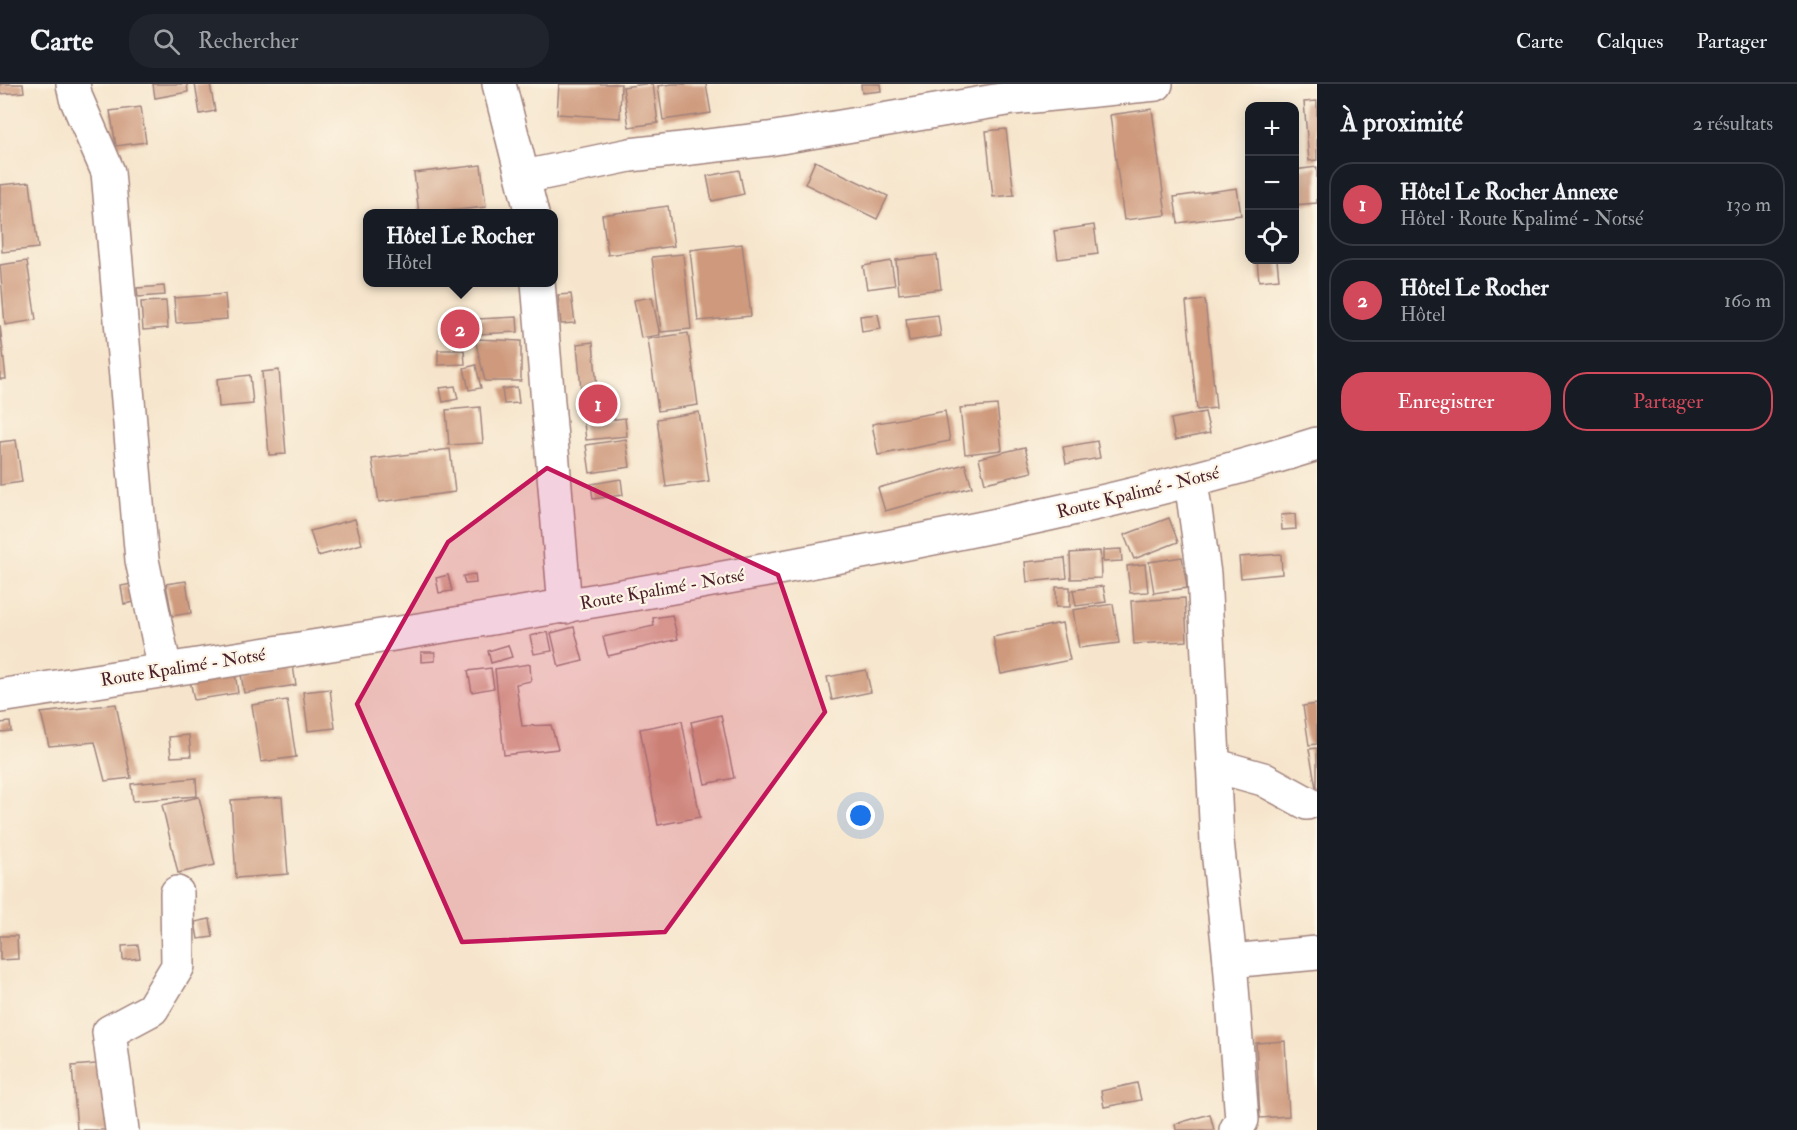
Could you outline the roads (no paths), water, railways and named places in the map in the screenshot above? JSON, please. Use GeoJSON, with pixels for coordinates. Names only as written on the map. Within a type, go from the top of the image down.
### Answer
{"type":"FeatureCollection","features":[{"type":"Feature","properties":{"kind":"street"},"geometry":{"type":"LineString","coordinates":[[73,84],[108,172],[142,560],[165,670]]}},
{"type":"Feature","properties":{"kind":"street"},"geometry":{"type":"LineString","coordinates":[[499,84],[531,209]]}},
{"type":"Feature","properties":{"kind":"street"},"geometry":{"type":"LineString","coordinates":[[524,177],[630,155],[769,139],[1014,98],[1156,84]]}},
{"type":"Feature","properties":{"kind":"street"},"geometry":{"type":"LineString","coordinates":[[538,287],[565,607]]}},
{"type":"Feature","properties":{"kind":"street","name":"Route Kpalimé - Notsé"},"geometry":{"type":"LineString","coordinates":[[0,696],[565,607],[879,549],[1191,481],[1317,444]]}},
{"type":"Feature","properties":{"kind":"street"},"geometry":{"type":"LineString","coordinates":[[1191,481],[1204,574],[1217,841],[1230,961],[1242,1120],[1236,1130]]}},
{"type":"Feature","properties":{"kind":"street"},"geometry":{"type":"LineString","coordinates":[[1213,765],[1263,779],[1307,803]]}},
{"type":"Feature","properties":{"kind":"street"},"geometry":{"type":"LineString","coordinates":[[122,1130],[109,1032],[152,1009],[178,966],[177,893]]}},
{"type":"Feature","properties":{"kind":"street"},"geometry":{"type":"LineString","coordinates":[[1230,961],[1317,953]]}},
{"type":"Feature","properties":{"kind":"place","name":"Hôtel Le Rocher"},"geometry":{"type":"Point","coordinates":[460,329]}},
{"type":"Feature","properties":{"kind":"place","name":"Hôtel Le Rocher Annexe"},"geometry":{"type":"Point","coordinates":[598,404]}}]}
